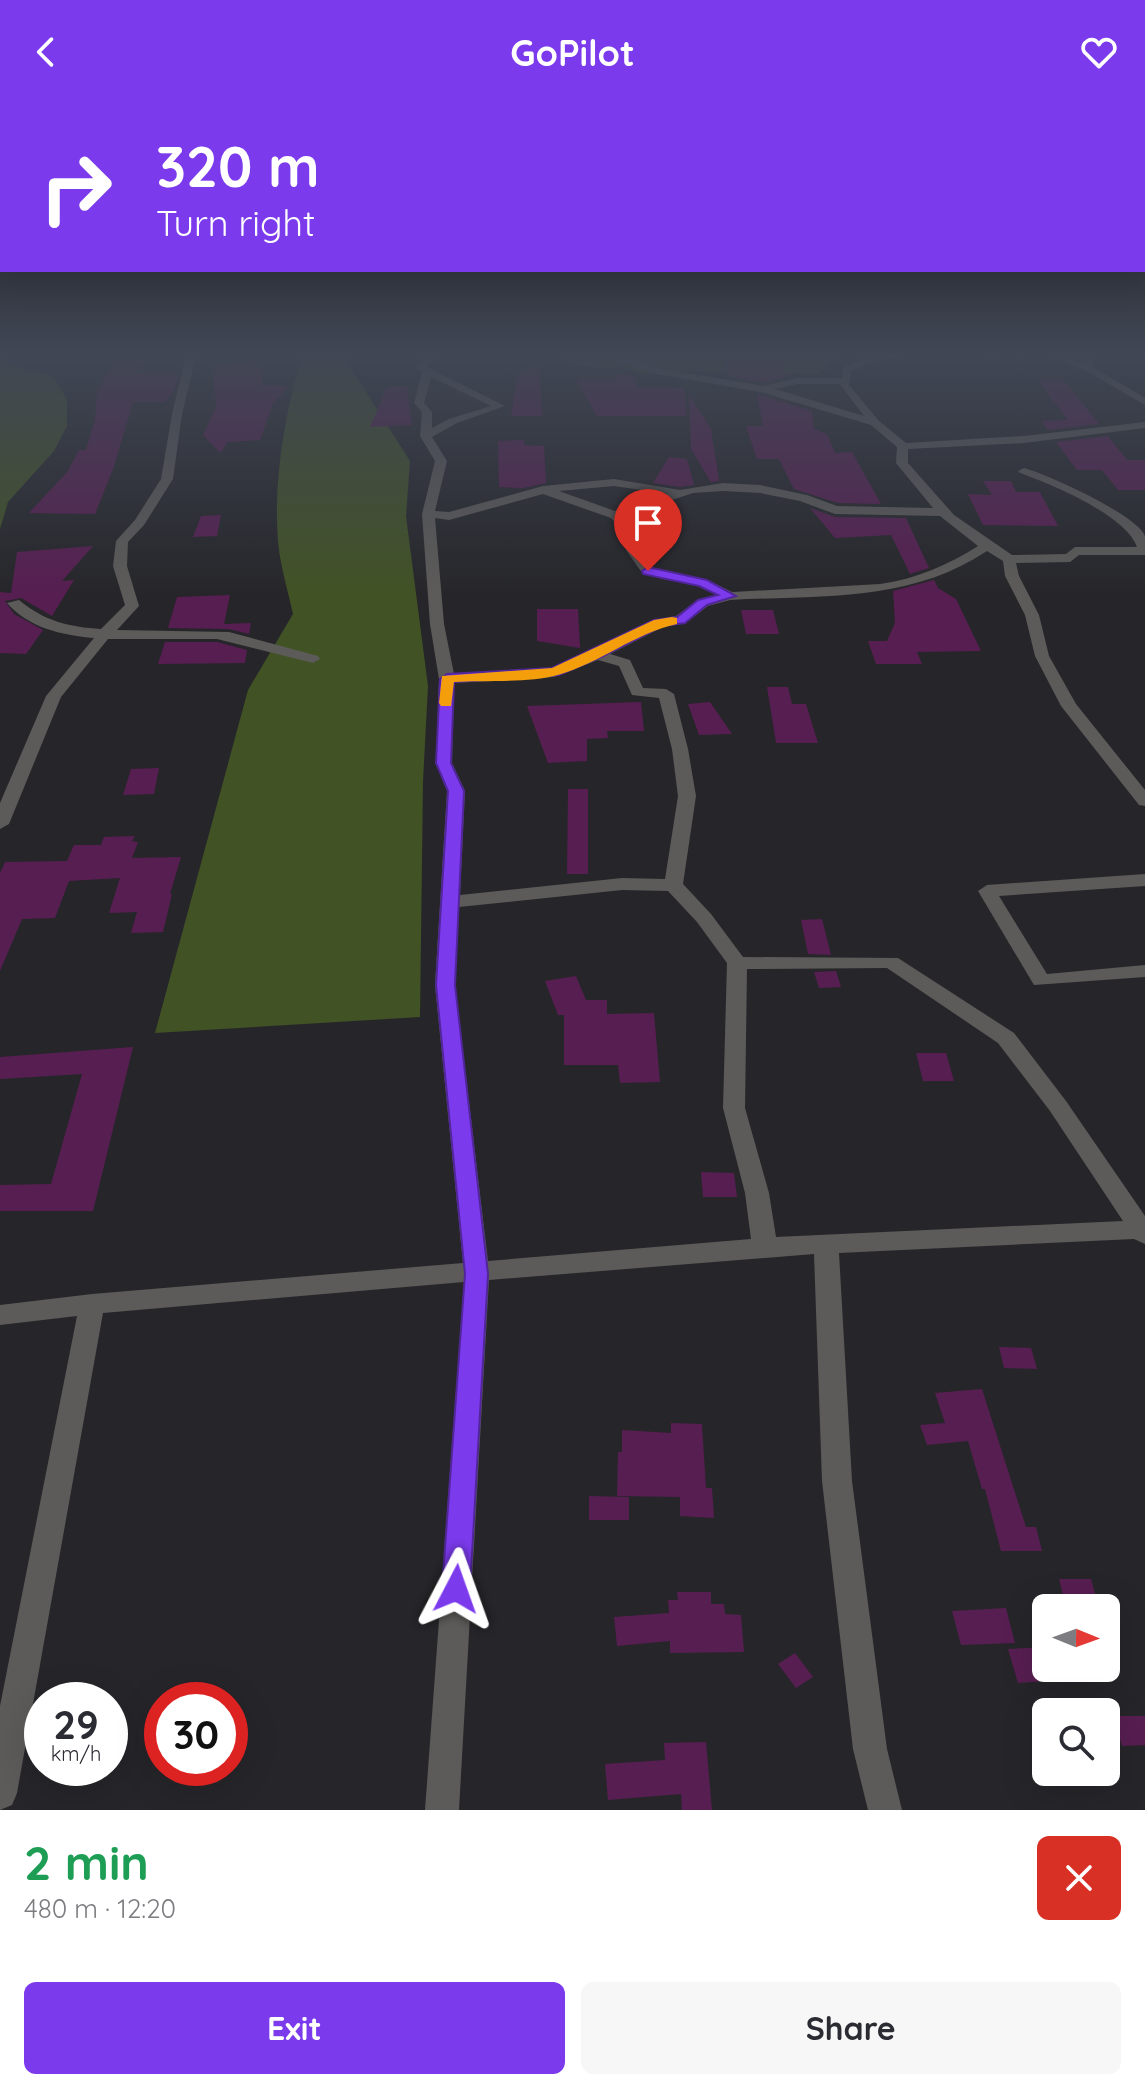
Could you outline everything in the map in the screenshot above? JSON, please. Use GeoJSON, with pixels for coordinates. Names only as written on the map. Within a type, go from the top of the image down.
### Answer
{"type":"FeatureCollection","features":[{"type":"Feature","properties":{"kind":"street"},"geometry":{"type":"LineString","coordinates":[[0,824],[54,696],[132,606],[120,566],[122,541],[140,522],[167,479],[174,436]]}},
{"type":"Feature","properties":{"kind":"street"},"geometry":{"type":"LineString","coordinates":[[426,436],[441,461],[428,514],[437,624],[447,679],[444,763],[456,791],[445,985],[477,1274],[442,1810]]}},
{"type":"Feature","properties":{"kind":"street"},"geometry":{"type":"LineString","coordinates":[[890,436],[903,446],[1016,442],[1064,436]]}},
{"type":"Feature","properties":{"kind":"street"},"geometry":{"type":"LineString","coordinates":[[903,446],[902,463],[941,512],[1009,559],[1070,558],[1075,551],[1144,544]]}},
{"type":"Feature","properties":{"kind":"street"},"geometry":{"type":"LineString","coordinates":[[1024,471],[1055,482],[1092,504],[1112,511],[1144,544]]}},
{"type":"Feature","properties":{"kind":"street"},"geometry":{"type":"LineString","coordinates":[[428,514],[449,516],[543,490],[590,481],[635,482],[681,494]]}},
{"type":"Feature","properties":{"kind":"street"},"geometry":{"type":"LineString","coordinates":[[615,515],[681,494],[723,487],[760,489],[803,498],[835,510],[941,512]]}},
{"type":"Feature","properties":{"kind":"street"},"geometry":{"type":"LineString","coordinates":[[543,490],[615,515],[637,536],[632,550],[648,571],[703,583],[730,596]]}},
{"type":"Feature","properties":{"kind":"street"},"geometry":{"type":"LineString","coordinates":[[447,679],[554,672],[597,655],[659,623],[680,620],[703,603],[730,596],[907,584],[959,564],[986,546]]}},
{"type":"Feature","properties":{"kind":"street"},"geometry":{"type":"LineString","coordinates":[[1009,559],[1012,576],[1032,615],[1042,656],[1069,706],[1145,801]]}},
{"type":"Feature","properties":{"kind":"street"},"geometry":{"type":"LineString","coordinates":[[14,603],[27,618],[102,637],[135,633],[213,634],[246,639],[313,659]]}},
{"type":"Feature","properties":{"kind":"street"},"geometry":{"type":"LineString","coordinates":[[597,655],[625,663],[637,692],[666,694],[680,749],[687,796],[673,885]]}},
{"type":"Feature","properties":{"kind":"street"},"geometry":{"type":"LineString","coordinates":[[1145,880],[987,891],[1041,981],[1145,971]]}},
{"type":"Feature","properties":{"kind":"street"},"geometry":{"type":"LineString","coordinates":[[451,902],[622,884],[673,885],[704,918],[737,963],[734,1108],[757,1193],[765,1247]]}},
{"type":"Feature","properties":{"kind":"street"},"geometry":{"type":"LineString","coordinates":[[737,963],[891,962],[936,990],[1006,1038],[1058,1106],[1144,1231]]}},
{"type":"Feature","properties":{"kind":"street"},"geometry":{"type":"LineString","coordinates":[[0,1315],[92,1304],[477,1274],[765,1247],[1144,1231]]}},
{"type":"Feature","properties":{"kind":"street"},"geometry":{"type":"LineString","coordinates":[[826,1243],[837,1481],[870,1749],[885,1810]]}},
{"type":"Feature","properties":{"kind":"street"},"geometry":{"type":"LineString","coordinates":[[0,1793],[92,1304]]}},
{"type":"Feature","properties":{"kind":"green space"},"geometry":{"type":"Polygon","coordinates":[[[0,436],[62,436],[54,451],[8,502],[0,529],[0,436]]]}},
{"type":"Feature","properties":{"kind":"green space"},"geometry":{"type":"Polygon","coordinates":[[[284,436],[394,436],[410,461],[406,516],[428,686],[423,781],[420,1017],[155,1033],[248,690],[293,614],[279,550],[279,471],[284,436]]]}},
{"type":"Feature","properties":{"kind":"building"},"geometry":{"type":"Polygon","coordinates":[[[90,436],[123,436],[95,514],[29,513],[68,471],[79,450],[86,450],[90,436]]]}},
{"type":"Feature","properties":{"kind":"building"},"geometry":{"type":"Polygon","coordinates":[[[204,436],[262,436],[260,440],[228,442],[220,453],[204,436]]]}},
{"type":"Feature","properties":{"kind":"building"},"geometry":{"type":"Polygon","coordinates":[[[691,436],[712,436],[719,481],[711,482],[691,449],[691,436]]]}},
{"type":"Feature","properties":{"kind":"building"},"geometry":{"type":"Polygon","coordinates":[[[749,436],[828,436],[835,453],[852,452],[881,504],[838,503],[794,489],[779,459],[757,459],[749,436]]]}},
{"type":"Feature","properties":{"kind":"building"},"geometry":{"type":"Polygon","coordinates":[[[1108,436],[1127,460],[1145,460],[1145,490],[1118,490],[1102,470],[1077,470],[1056,442],[1108,436]]]}},
{"type":"Feature","properties":{"kind":"building"},"geometry":{"type":"Polygon","coordinates":[[[524,440],[524,445],[544,446],[546,483],[523,488],[499,487],[498,441],[524,440]]]}},
{"type":"Feature","properties":{"kind":"building"},"geometry":{"type":"Polygon","coordinates":[[[669,457],[687,459],[694,485],[680,487],[653,483],[669,457]]]}},
{"type":"Feature","properties":{"kind":"building"},"geometry":{"type":"Polygon","coordinates":[[[983,481],[1011,481],[1016,492],[1040,492],[1058,526],[983,525],[968,494],[992,495],[983,481]]]}},
{"type":"Feature","properties":{"kind":"building"},"geometry":{"type":"Polygon","coordinates":[[[810,508],[835,517],[906,518],[929,568],[910,574],[891,535],[835,538],[810,508]]]}},
{"type":"Feature","properties":{"kind":"building"},"geometry":{"type":"Polygon","coordinates":[[[221,515],[217,536],[193,537],[201,516],[221,515]]]}},
{"type":"Feature","properties":{"kind":"building"},"geometry":{"type":"Polygon","coordinates":[[[93,546],[62,581],[74,580],[52,616],[21,598],[5,601],[14,614],[43,630],[26,654],[0,653],[0,592],[11,593],[17,552],[93,546]]]}},
{"type":"Feature","properties":{"kind":"building"},"geometry":{"type":"Polygon","coordinates":[[[934,580],[938,588],[956,599],[981,651],[917,652],[922,664],[876,664],[868,641],[887,641],[895,623],[893,591],[934,580]]]}},
{"type":"Feature","properties":{"kind":"building"},"geometry":{"type":"Polygon","coordinates":[[[230,595],[224,624],[251,623],[249,634],[229,629],[168,628],[177,597],[230,595]]]}},
{"type":"Feature","properties":{"kind":"building"},"geometry":{"type":"Polygon","coordinates":[[[537,609],[578,609],[580,648],[537,641],[537,609]]]}},
{"type":"Feature","properties":{"kind":"building"},"geometry":{"type":"Polygon","coordinates":[[[741,610],[773,610],[779,634],[746,634],[741,610]]]}},
{"type":"Feature","properties":{"kind":"building"},"geometry":{"type":"Polygon","coordinates":[[[165,642],[217,642],[247,650],[245,663],[158,664],[165,642]]]}},
{"type":"Feature","properties":{"kind":"building"},"geometry":{"type":"Polygon","coordinates":[[[767,687],[788,687],[792,704],[806,704],[818,743],[776,743],[767,687]]]}},
{"type":"Feature","properties":{"kind":"building"},"geometry":{"type":"Polygon","coordinates":[[[641,702],[644,731],[607,731],[608,738],[587,739],[587,761],[548,763],[527,706],[641,702]]]}},
{"type":"Feature","properties":{"kind":"building"},"geometry":{"type":"Polygon","coordinates":[[[710,702],[732,734],[699,735],[688,704],[710,702]]]}},
{"type":"Feature","properties":{"kind":"building"},"geometry":{"type":"Polygon","coordinates":[[[159,768],[154,794],[123,795],[131,769],[159,768]]]}},
{"type":"Feature","properties":{"kind":"building"},"geometry":{"type":"Polygon","coordinates":[[[568,789],[588,789],[588,874],[567,874],[568,789]]]}},
{"type":"Feature","properties":{"kind":"building"},"geometry":{"type":"Polygon","coordinates":[[[135,836],[132,841],[138,842],[132,858],[181,857],[163,932],[131,933],[137,912],[109,913],[120,878],[69,881],[55,918],[22,919],[0,971],[0,873],[5,862],[67,861],[74,845],[101,845],[104,837],[135,836]]]}},
{"type":"Feature","properties":{"kind":"building"},"geometry":{"type":"Polygon","coordinates":[[[822,919],[831,955],[808,954],[801,920],[822,919]]]}},
{"type":"Feature","properties":{"kind":"building"},"geometry":{"type":"Polygon","coordinates":[[[836,971],[841,987],[819,988],[814,972],[836,971]]]}},
{"type":"Feature","properties":{"kind":"building"},"geometry":{"type":"Polygon","coordinates":[[[576,976],[586,1000],[607,1000],[607,1014],[654,1013],[660,1082],[620,1083],[618,1065],[564,1065],[564,1015],[558,1015],[545,981],[576,976]]]}},
{"type":"Feature","properties":{"kind":"building"},"geometry":{"type":"Polygon","coordinates":[[[133,1047],[93,1211],[0,1211],[0,1185],[51,1184],[82,1074],[0,1079],[0,1057],[133,1047]]]}},
{"type":"Feature","properties":{"kind":"building"},"geometry":{"type":"Polygon","coordinates":[[[916,1053],[946,1053],[954,1081],[923,1081],[916,1053]]]}},
{"type":"Feature","properties":{"kind":"building"},"geometry":{"type":"Polygon","coordinates":[[[701,1172],[734,1173],[737,1197],[703,1197],[701,1172]]]}},
{"type":"Feature","properties":{"kind":"building"},"geometry":{"type":"Polygon","coordinates":[[[999,1347],[1031,1348],[1037,1369],[1004,1368],[999,1347]]]}},
{"type":"Feature","properties":{"kind":"building"},"geometry":{"type":"Polygon","coordinates":[[[982,1389],[1026,1527],[1036,1527],[1042,1551],[1001,1551],[985,1489],[982,1489],[968,1441],[927,1445],[920,1425],[945,1423],[935,1393],[982,1389]]]}},
{"type":"Feature","properties":{"kind":"building"},"geometry":{"type":"Polygon","coordinates":[[[671,1423],[702,1424],[706,1488],[712,1488],[714,1518],[680,1516],[680,1497],[617,1496],[622,1430],[671,1433],[671,1423]]]}},
{"type":"Feature","properties":{"kind":"building"},"geometry":{"type":"Polygon","coordinates":[[[589,1496],[629,1497],[629,1520],[589,1520],[589,1496]]]}},
{"type":"Feature","properties":{"kind":"building"},"geometry":{"type":"Polygon","coordinates":[[[1059,1579],[1091,1579],[1095,1594],[1063,1594],[1059,1579]]]}},
{"type":"Feature","properties":{"kind":"building"},"geometry":{"type":"Polygon","coordinates":[[[677,1592],[711,1592],[711,1604],[724,1604],[725,1614],[741,1615],[744,1652],[670,1653],[670,1641],[617,1646],[614,1617],[669,1613],[668,1600],[678,1600],[677,1592]]]}},
{"type":"Feature","properties":{"kind":"building"},"geometry":{"type":"Polygon","coordinates":[[[1006,1608],[1015,1643],[961,1645],[952,1611],[1006,1608]]]}},
{"type":"Feature","properties":{"kind":"building"},"geometry":{"type":"Polygon","coordinates":[[[1032,1648],[1032,1682],[1018,1683],[1008,1649],[1032,1648]]]}},
{"type":"Feature","properties":{"kind":"building"},"geometry":{"type":"Polygon","coordinates":[[[795,1653],[813,1677],[796,1688],[778,1664],[795,1653]]]}},
{"type":"Feature","properties":{"kind":"building"},"geometry":{"type":"Polygon","coordinates":[[[1120,1716],[1145,1716],[1145,1745],[1122,1746],[1120,1716]]]}},
{"type":"Feature","properties":{"kind":"building"},"geometry":{"type":"Polygon","coordinates":[[[706,1742],[712,1810],[682,1810],[681,1794],[608,1800],[605,1764],[665,1760],[664,1743],[706,1742]]]}},
{"type":"Feature","properties":{"kind":"slow traffic"},"geometry":{"type":"LineString","coordinates":[[446,703],[447,679],[554,672],[597,655],[659,623],[672,621]]}},
{"type":"Feature","properties":{"kind":"route"},"geometry":{"type":"LineString","coordinates":[[456,1589],[477,1274],[445,985],[456,791],[444,763],[447,679],[554,672],[597,655],[659,623],[680,620],[703,603],[730,596],[703,583],[648,571]]}}]}
